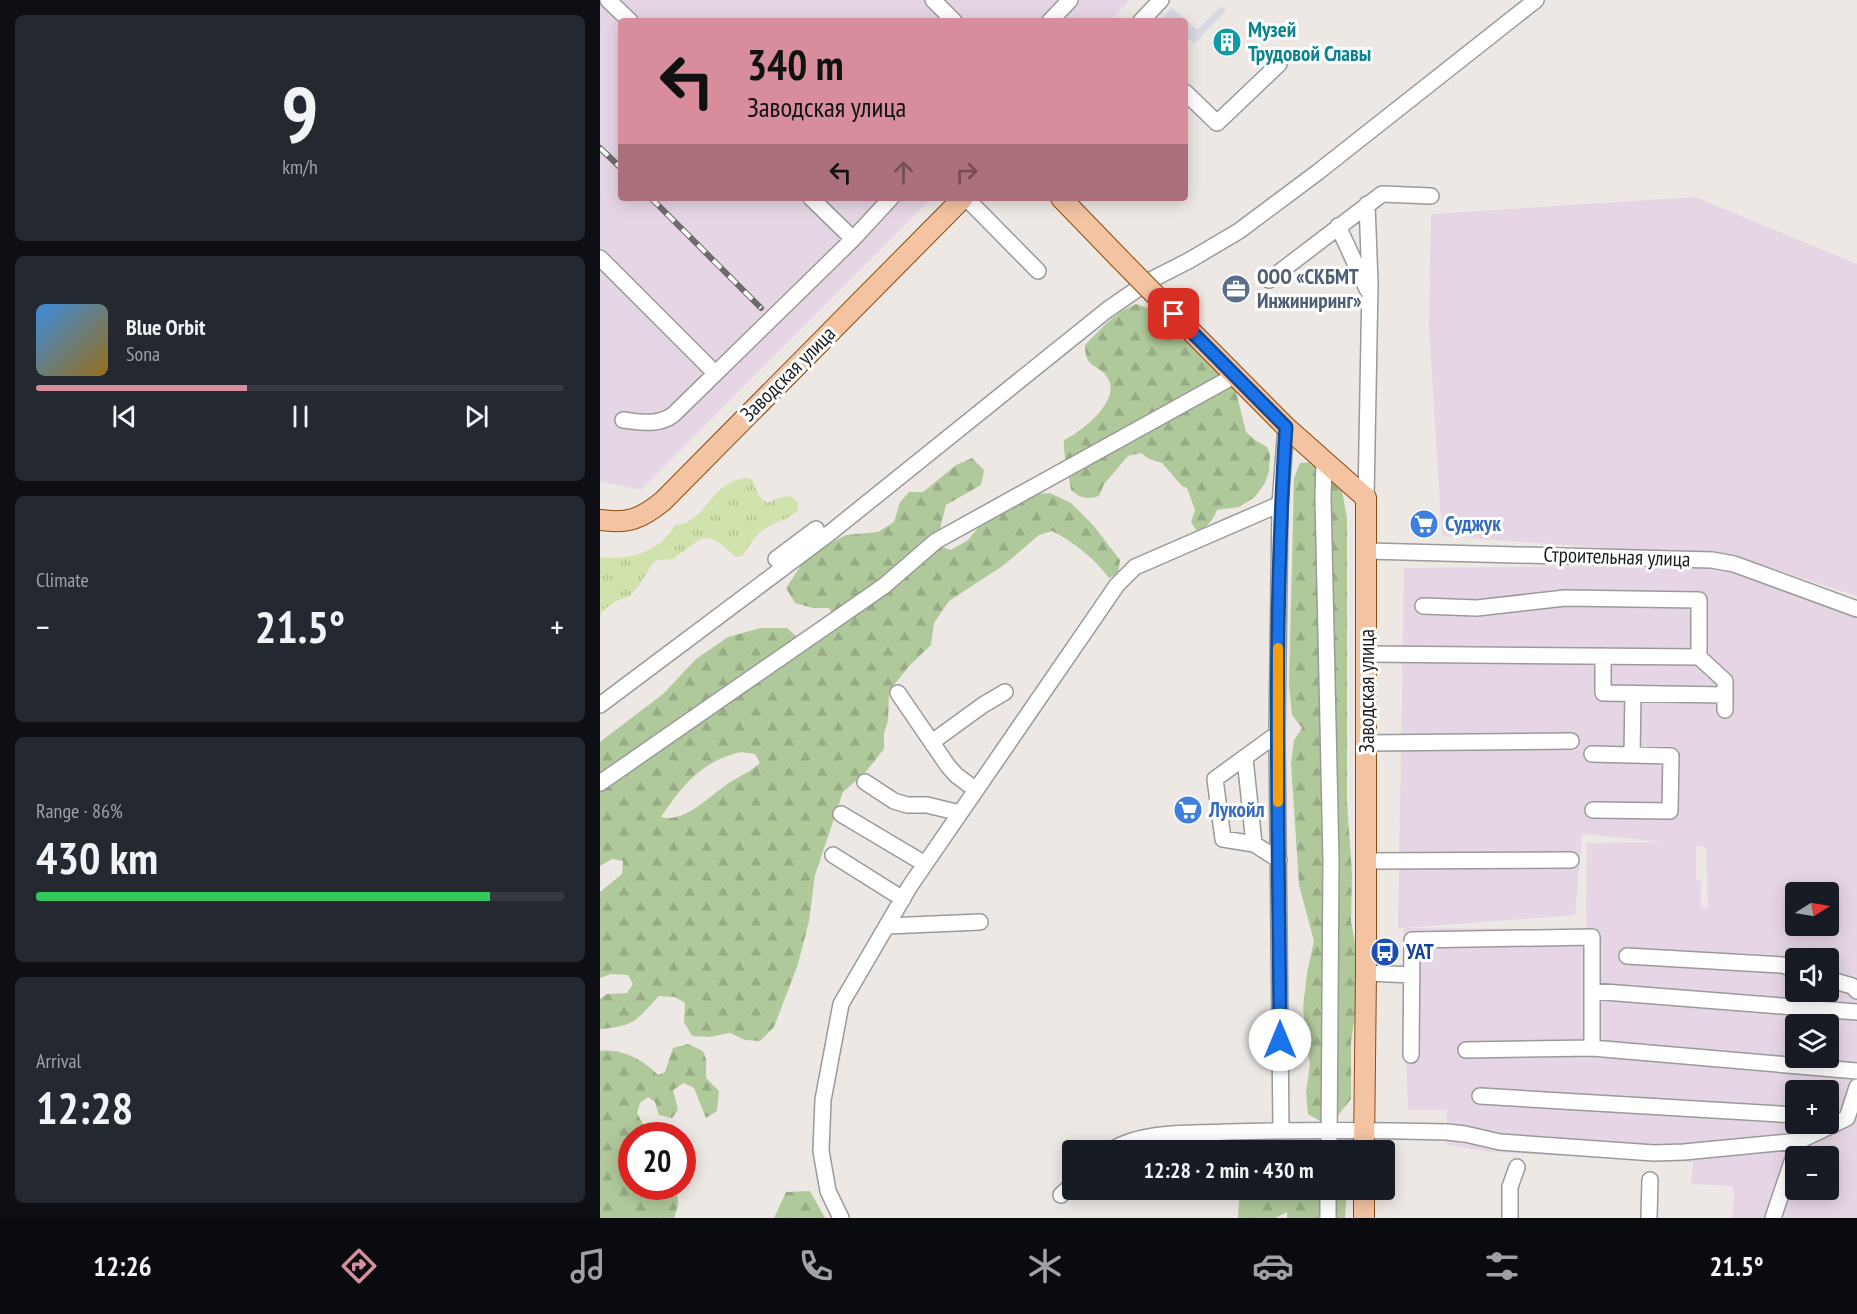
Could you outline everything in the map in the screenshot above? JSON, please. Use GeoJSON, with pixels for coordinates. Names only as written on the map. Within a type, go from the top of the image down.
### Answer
{"type":"FeatureCollection","features":[{"type":"Feature","properties":{"kind":"main road","name":"Заводская улица"},"geometry":{"type":"LineString","coordinates":[[600,520],[623,522],[649,512],[663,501],[961,201]]}},
{"type":"Feature","properties":{"kind":"main road"},"geometry":{"type":"LineString","coordinates":[[1064,201],[1234,376],[1286,427],[1366,498]]}},
{"type":"Feature","properties":{"kind":"main road","name":"Заводская улица"},"geometry":{"type":"LineString","coordinates":[[1364,1140],[1368,551],[1366,498]]}},
{"type":"Feature","properties":{"kind":"main road"},"geometry":{"type":"LineString","coordinates":[[1364,1200],[1364,1218]]}},
{"type":"Feature","properties":{"kind":"street"},"geometry":{"type":"LineString","coordinates":[[608,0],[627,18]]}},
{"type":"Feature","properties":{"kind":"street"},"geometry":{"type":"LineString","coordinates":[[933,0],[951,18]]}},
{"type":"Feature","properties":{"kind":"street"},"geometry":{"type":"LineString","coordinates":[[1053,18],[1070,0]]}},
{"type":"Feature","properties":{"kind":"street"},"geometry":{"type":"LineString","coordinates":[[1144,18],[1161,0]]}},
{"type":"Feature","properties":{"kind":"street"},"geometry":{"type":"LineString","coordinates":[[600,705],[840,524],[1107,310],[1149,281],[1239,231],[1536,0]]}},
{"type":"Feature","properties":{"kind":"street"},"geometry":{"type":"LineString","coordinates":[[1188,95],[1217,123],[1279,64]]}},
{"type":"Feature","properties":{"kind":"street"},"geometry":{"type":"LineString","coordinates":[[1269,280],[1382,194],[1431,196]]}},
{"type":"Feature","properties":{"kind":"street"},"geometry":{"type":"LineString","coordinates":[[814,201],[853,239]]}},
{"type":"Feature","properties":{"kind":"street"},"geometry":{"type":"LineString","coordinates":[[623,420],[647,423],[666,420],[853,239],[888,201]]}},
{"type":"Feature","properties":{"kind":"street"},"geometry":{"type":"LineString","coordinates":[[967,201],[1038,271]]}},
{"type":"Feature","properties":{"kind":"street"},"geometry":{"type":"LineString","coordinates":[[1366,498],[1370,296],[1367,204]]}},
{"type":"Feature","properties":{"kind":"street"},"geometry":{"type":"LineString","coordinates":[[1338,226],[1370,296]]}},
{"type":"Feature","properties":{"kind":"street"},"geometry":{"type":"LineString","coordinates":[[600,258],[715,373]]}},
{"type":"Feature","properties":{"kind":"street"},"geometry":{"type":"LineString","coordinates":[[600,783],[884,586],[936,541],[1234,376]]}},
{"type":"Feature","properties":{"kind":"street"},"geometry":{"type":"LineString","coordinates":[[1281,1130],[1277,734],[1280,504],[1286,427]]}},
{"type":"Feature","properties":{"kind":"street"},"geometry":{"type":"LineString","coordinates":[[1324,461],[1331,860],[1329,1140]]}},
{"type":"Feature","properties":{"kind":"street"},"geometry":{"type":"LineString","coordinates":[[841,1218],[828,1191],[821,1151],[823,1100],[841,1004],[886,926],[925,864],[1103,604],[1134,567],[1280,504]]}},
{"type":"Feature","properties":{"kind":"street"},"geometry":{"type":"LineString","coordinates":[[600,694],[816,529]]}},
{"type":"Feature","properties":{"kind":"street","name":"Строительная улица"},"geometry":{"type":"LineString","coordinates":[[1368,551],[1718,560],[1857,609]]}},
{"type":"Feature","properties":{"kind":"street"},"geometry":{"type":"LineString","coordinates":[[635,667],[745,595]]}},
{"type":"Feature","properties":{"kind":"street"},"geometry":{"type":"LineString","coordinates":[[1423,606],[1477,608],[1565,598],[1699,600],[1698,657]]}},
{"type":"Feature","properties":{"kind":"street"},"geometry":{"type":"LineString","coordinates":[[1367,654],[1603,656],[1698,657],[1725,681],[1725,703],[1603,693],[1603,656]]}},
{"type":"Feature","properties":{"kind":"street"},"geometry":{"type":"LineString","coordinates":[[932,742],[1005,692]]}},
{"type":"Feature","properties":{"kind":"street"},"geometry":{"type":"LineString","coordinates":[[898,693],[956,775],[976,790]]}},
{"type":"Feature","properties":{"kind":"street"},"geometry":{"type":"LineString","coordinates":[[1632,755],[1633,694]]}},
{"type":"Feature","properties":{"kind":"street"},"geometry":{"type":"LineString","coordinates":[[1277,734],[1215,779],[1222,839],[1254,844],[1279,860]]}},
{"type":"Feature","properties":{"kind":"street"},"geometry":{"type":"LineString","coordinates":[[1367,743],[1571,741]]}},
{"type":"Feature","properties":{"kind":"street"},"geometry":{"type":"LineString","coordinates":[[1592,754],[1671,756],[1670,811],[1593,810]]}},
{"type":"Feature","properties":{"kind":"street"},"geometry":{"type":"LineString","coordinates":[[1245,758],[1254,844]]}},
{"type":"Feature","properties":{"kind":"street"},"geometry":{"type":"LineString","coordinates":[[864,782],[894,801],[960,813]]}},
{"type":"Feature","properties":{"kind":"street"},"geometry":{"type":"LineString","coordinates":[[841,814],[925,864]]}},
{"type":"Feature","properties":{"kind":"street"},"geometry":{"type":"LineString","coordinates":[[833,855],[903,899]]}},
{"type":"Feature","properties":{"kind":"street"},"geometry":{"type":"LineString","coordinates":[[1366,861],[1572,860]]}},
{"type":"Feature","properties":{"kind":"street"},"geometry":{"type":"LineString","coordinates":[[886,926],[980,922]]}},
{"type":"Feature","properties":{"kind":"street"},"geometry":{"type":"LineString","coordinates":[[1411,1055],[1412,940],[1592,938],[1592,1048]]}},
{"type":"Feature","properties":{"kind":"street"},"geometry":{"type":"LineString","coordinates":[[1627,956],[1785,966]]}},
{"type":"Feature","properties":{"kind":"street"},"geometry":{"type":"LineString","coordinates":[[1366,974],[1412,975]]}},
{"type":"Feature","properties":{"kind":"street"},"geometry":{"type":"LineString","coordinates":[[1839,982],[1852,986],[1857,991]]}},
{"type":"Feature","properties":{"kind":"street"},"geometry":{"type":"LineString","coordinates":[[1592,992],[1857,1012]]}},
{"type":"Feature","properties":{"kind":"street"},"geometry":{"type":"LineString","coordinates":[[1466,1050],[1592,1048],[1857,1071]]}},
{"type":"Feature","properties":{"kind":"street"},"geometry":{"type":"LineString","coordinates":[[1139,1140],[1160,1135],[1281,1130],[1364,1130],[1447,1132],[1500,1142],[1654,1153],[1719,1150],[1799,1141],[1852,1119],[1857,1087]]}},
{"type":"Feature","properties":{"kind":"street"},"geometry":{"type":"LineString","coordinates":[[1480,1096],[1785,1114]]}},
{"type":"Feature","properties":{"kind":"street"},"geometry":{"type":"LineString","coordinates":[[1773,1218],[1799,1141]]}},
{"type":"Feature","properties":{"kind":"street"},"geometry":{"type":"LineString","coordinates":[[1510,1218],[1510,1187],[1517,1167]]}},
{"type":"Feature","properties":{"kind":"street"},"geometry":{"type":"LineString","coordinates":[[1648,1218],[1650,1180]]}},
{"type":"Feature","properties":{"kind":"street"},"geometry":{"type":"LineString","coordinates":[[1328,1218],[1329,1200]]}},
{"type":"Feature","properties":{"kind":"shaded area"},"geometry":{"type":"Polygon","coordinates":[[[600,0],[1130,0],[1112,18],[618,18],[618,201],[929,201],[641,490],[600,481],[600,0]]]}},
{"type":"Feature","properties":{"kind":"shaded area"},"geometry":{"type":"Polygon","coordinates":[[[1221,6],[1226,11],[1194,44],[1188,39],[1188,22],[1197,30],[1221,6]]]}},
{"type":"Feature","properties":{"kind":"shaded area"},"geometry":{"type":"Polygon","coordinates":[[[1172,8],[1183,18],[1165,18],[1164,16],[1172,8]]]}},
{"type":"Feature","properties":{"kind":"shaded area"},"geometry":{"type":"Polygon","coordinates":[[[1695,197],[1857,264],[1857,596],[1740,558],[1442,536],[1429,325],[1431,214],[1695,197]]]}},
{"type":"Feature","properties":{"kind":"shaded area"},"geometry":{"type":"Polygon","coordinates":[[[1722,565],[1857,611],[1857,1218],[1732,1218],[1734,1195],[1732,1186],[1691,1184],[1693,1162],[1491,1152],[1447,1145],[1447,1110],[1408,1110],[1403,971],[1404,928],[1398,928],[1404,568],[1722,565]],[[1582,834],[1575,915],[1404,928],[1586,929],[1587,843],[1665,842],[1582,834]],[[1696,846],[1696,880],[1701,881],[1701,907],[1708,908],[1706,847],[1696,846]]]}},
{"type":"Feature","properties":{"kind":"green space"},"geometry":{"type":"Polygon","coordinates":[[[1136,304],[1148,308],[1161,321],[1195,346],[1211,367],[1234,384],[1246,432],[1267,447],[1270,455],[1269,471],[1265,483],[1255,497],[1239,507],[1217,510],[1204,528],[1196,530],[1191,522],[1195,510],[1187,488],[1182,486],[1162,463],[1149,459],[1141,453],[1128,456],[1104,484],[1099,496],[1084,498],[1071,490],[1064,440],[1090,422],[1110,395],[1107,377],[1087,359],[1085,345],[1115,316],[1136,304]]]}},
{"type":"Feature","properties":{"kind":"green space"},"geometry":{"type":"Polygon","coordinates":[[[972,458],[984,470],[981,485],[946,505],[936,545],[951,550],[968,540],[982,523],[1034,494],[1050,493],[1071,503],[1093,525],[1120,560],[1118,573],[1109,578],[1083,551],[1052,531],[1039,535],[1004,565],[949,601],[934,623],[931,645],[910,665],[889,691],[884,749],[864,774],[843,792],[815,875],[809,921],[798,964],[774,1027],[760,1041],[745,1040],[730,1033],[709,1037],[692,1036],[684,1022],[685,1003],[675,997],[659,996],[634,1021],[621,1026],[600,1029],[600,999],[607,994],[627,993],[633,984],[628,975],[611,974],[600,978],[600,892],[622,874],[623,861],[612,859],[600,866],[600,742],[663,694],[696,659],[728,637],[761,628],[787,628],[804,643],[830,633],[837,622],[829,608],[813,608],[795,603],[786,588],[808,555],[846,535],[878,532],[894,522],[900,502],[909,492],[923,492],[956,465],[972,458]],[[741,752],[727,756],[704,768],[685,785],[661,817],[680,816],[698,806],[760,763],[755,754],[741,752]]]}},
{"type":"Feature","properties":{"kind":"green space"},"geometry":{"type":"Polygon","coordinates":[[[1312,462],[1342,491],[1347,518],[1347,802],[1352,873],[1351,922],[1355,942],[1356,975],[1355,1015],[1351,1042],[1351,1099],[1339,1114],[1325,1124],[1308,1114],[1306,1092],[1310,1065],[1303,1008],[1314,941],[1299,885],[1291,763],[1294,740],[1302,728],[1292,715],[1289,685],[1294,478],[1300,463],[1312,462]]]}},
{"type":"Feature","properties":{"kind":"green space"},"geometry":{"type":"Polygon","coordinates":[[[748,478],[752,480],[759,496],[767,503],[791,496],[798,503],[798,510],[760,532],[742,556],[736,557],[720,544],[705,538],[700,539],[673,559],[657,560],[630,596],[616,601],[601,612],[600,619],[600,557],[633,556],[643,553],[661,542],[675,525],[694,518],[726,485],[748,478]]]}},
{"type":"Feature","properties":{"kind":"green space"},"geometry":{"type":"Polygon","coordinates":[[[688,1044],[703,1051],[706,1059],[706,1078],[719,1091],[717,1111],[706,1118],[694,1088],[684,1083],[673,1090],[678,1110],[672,1118],[659,1115],[655,1102],[648,1097],[640,1103],[637,1113],[642,1122],[618,1122],[618,1200],[678,1200],[674,1218],[600,1218],[600,1051],[616,1051],[632,1056],[646,1064],[658,1075],[665,1072],[673,1048],[688,1044]]]}},
{"type":"Feature","properties":{"kind":"green space"},"geometry":{"type":"Polygon","coordinates":[[[810,1191],[825,1218],[774,1218],[786,1192],[810,1191]]]}},
{"type":"Feature","properties":{"kind":"green space"},"geometry":{"type":"Polygon","coordinates":[[[1239,1200],[1346,1200],[1345,1218],[1287,1218],[1287,1212],[1275,1218],[1238,1218],[1239,1200]]]}},
{"type":"Feature","properties":{"kind":"railway"},"geometry":{"type":"LineString","coordinates":[[600,148],[618,165]]}},
{"type":"Feature","properties":{"kind":"railway"},"geometry":{"type":"LineString","coordinates":[[654,201],[761,308]]}},
{"type":"Feature","properties":{"kind":"slow traffic"},"geometry":{"type":"LineString","coordinates":[[1278,648],[1278,802]]}},
{"type":"Feature","properties":{"kind":"place","name":"Музей Трудовой Славы"},"geometry":{"type":"Point","coordinates":[1227,42]}},
{"type":"Feature","properties":{"kind":"place","name":"ООО «СКБМТ Инжиниринг»"},"geometry":{"type":"Point","coordinates":[1236,289]}},
{"type":"Feature","properties":{"kind":"place","name":"Суджук"},"geometry":{"type":"Point","coordinates":[1424,524]}},
{"type":"Feature","properties":{"kind":"place","name":"Лукойл"},"geometry":{"type":"Point","coordinates":[1188,810]}},
{"type":"Feature","properties":{"kind":"place","name":"УАТ"},"geometry":{"type":"Point","coordinates":[1385,952]}},
{"type":"Feature","properties":{"kind":"route"},"geometry":{"type":"LineString","coordinates":[[1174,314],[1286,427],[1280,504],[1277,734],[1280,1040]]}}]}
